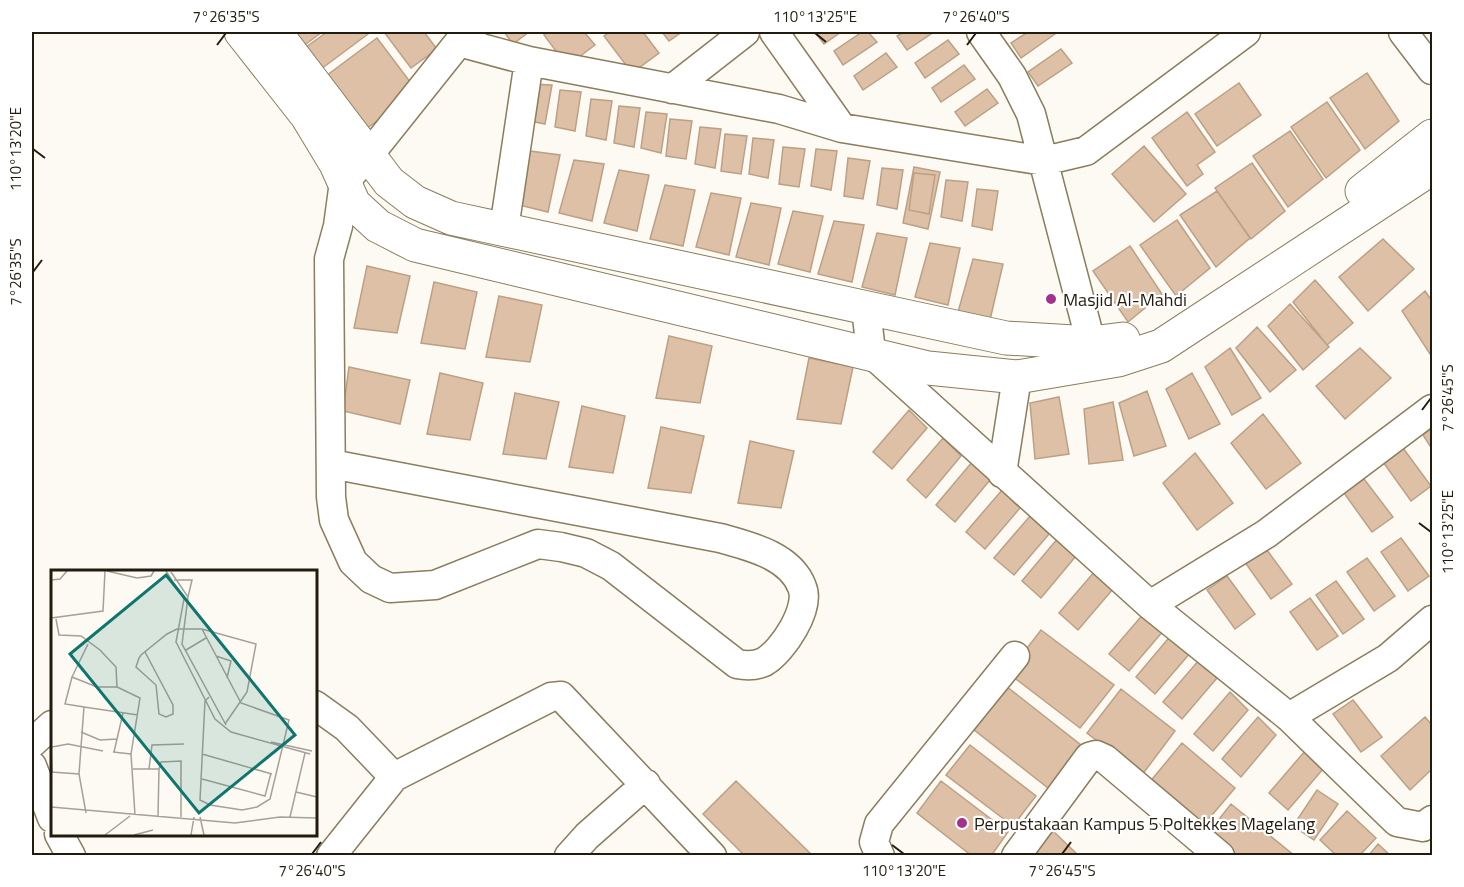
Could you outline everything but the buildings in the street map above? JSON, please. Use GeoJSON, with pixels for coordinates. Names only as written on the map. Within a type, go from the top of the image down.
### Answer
{"type":"FeatureCollection","features":[{"type":"Feature","properties":{"kind":"street"},"geometry":{"type":"LineString","coordinates":[[241,32],[307,116],[354,204],[378,226],[415,245],[928,368],[1017,377],[1118,360],[1161,346],[1432,168]]}},
{"type":"Feature","properties":{"kind":"street"},"geometry":{"type":"LineString","coordinates":[[275,32],[390,182],[415,202],[451,218],[1006,338],[1091,343],[1118,340],[1154,331],[1182,316],[1359,194],[1432,136]]}},
{"type":"Feature","properties":{"kind":"street"},"geometry":{"type":"LineString","coordinates":[[672,88],[745,32]]}},
{"type":"Feature","properties":{"kind":"street"},"geometry":{"type":"LineString","coordinates":[[774,32],[842,128]]}},
{"type":"Feature","properties":{"kind":"street"},"geometry":{"type":"LineString","coordinates":[[981,32],[1012,76],[1031,114],[1091,343]]}},
{"type":"Feature","properties":{"kind":"street"},"geometry":{"type":"LineString","coordinates":[[331,465],[741,544],[784,564],[802,587],[804,603],[788,638],[777,652],[763,662],[750,666],[737,664],[611,566],[586,553],[538,544],[435,585],[390,588],[371,579],[353,562],[340,538],[334,520],[331,497],[328,259],[338,226],[344,182],[465,37],[529,61],[779,109],[842,128],[1044,161],[1086,151],[1246,32]]}},
{"type":"Feature","properties":{"kind":"street"},"geometry":{"type":"LineString","coordinates":[[1403,32],[1432,70]]}},
{"type":"Feature","properties":{"kind":"street"},"geometry":{"type":"LineString","coordinates":[[504,229],[529,61]]}},
{"type":"Feature","properties":{"kind":"street"},"geometry":{"type":"LineString","coordinates":[[866,306],[871,353],[1002,473],[1150,605],[1289,717],[1396,822],[1423,827],[1432,820]]}},
{"type":"Feature","properties":{"kind":"street"},"geometry":{"type":"LineString","coordinates":[[1002,473],[1017,377]]}},
{"type":"Feature","properties":{"kind":"street"},"geometry":{"type":"LineString","coordinates":[[1150,605],[1266,534],[1432,409]]}},
{"type":"Feature","properties":{"kind":"street"},"geometry":{"type":"LineString","coordinates":[[1289,717],[1388,658],[1432,620]]}},
{"type":"Feature","properties":{"kind":"street"},"geometry":{"type":"LineString","coordinates":[[880,855],[874,842],[879,824],[1015,656]]}},
{"type":"Feature","properties":{"kind":"street"},"geometry":{"type":"LineString","coordinates":[[331,855],[394,777],[556,695],[566,699],[712,855]]}},
{"type":"Feature","properties":{"kind":"street"},"geometry":{"type":"LineString","coordinates":[[316,706],[347,728],[394,777]]}},
{"type":"Feature","properties":{"kind":"street"},"geometry":{"type":"LineString","coordinates":[[32,743],[51,726]]}},
{"type":"Feature","properties":{"kind":"street"},"geometry":{"type":"LineString","coordinates":[[1016,855],[1089,757],[1096,755],[1105,759],[1220,855]]}},
{"type":"Feature","properties":{"kind":"street"},"geometry":{"type":"LineString","coordinates":[[32,766],[51,815]]}},
{"type":"Feature","properties":{"kind":"street"},"geometry":{"type":"LineString","coordinates":[[569,855],[646,784]]}},
{"type":"Feature","properties":{"kind":"street"},"geometry":{"type":"LineString","coordinates":[[60,836],[71,855]]}},
{"type":"Feature","properties":{"kind":"place","name":"Masjid Al-Mahdi"},"geometry":{"type":"Point","coordinates":[1051,299]}},
{"type":"Feature","properties":{"kind":"place","name":"Perpustakaan Kampus 5 Poltekkes Magelang"},"geometry":{"type":"Point","coordinates":[962,823]}}]}
